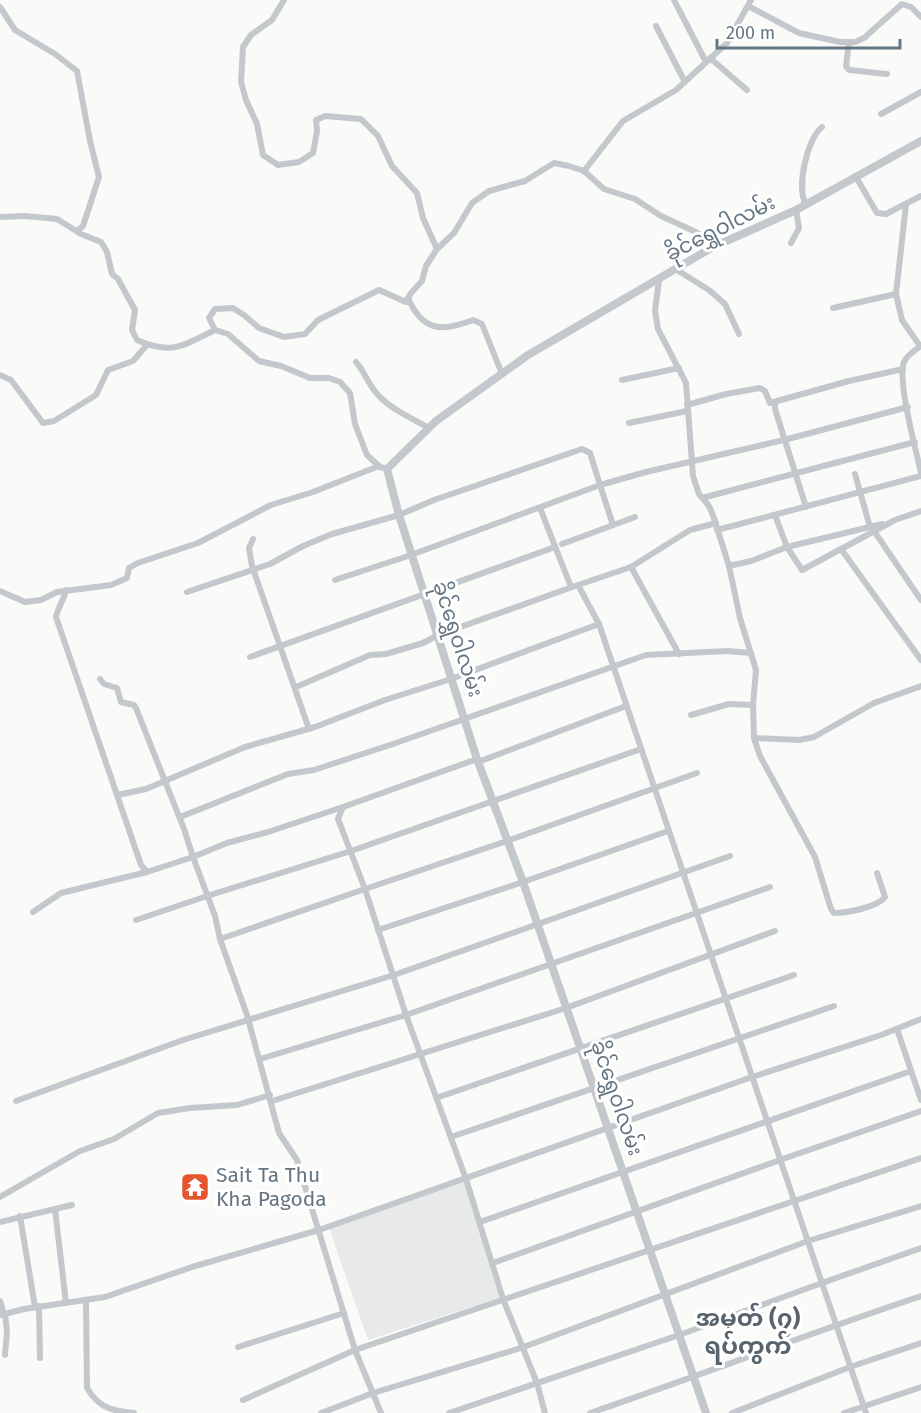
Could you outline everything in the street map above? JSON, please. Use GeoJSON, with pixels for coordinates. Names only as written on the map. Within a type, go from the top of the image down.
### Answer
{"type":"FeatureCollection","features":[{"type":"Feature","properties":{"kind":"street"},"geometry":{"type":"LineString","coordinates":[[284,0],[272,20],[251,35],[243,46],[241,82],[257,124],[263,155],[278,165],[299,162],[313,153],[317,131],[316,120],[325,116],[361,119],[378,136],[392,166],[417,193],[423,218],[437,249]]}},
{"type":"Feature","properties":{"kind":"street"},"geometry":{"type":"LineString","coordinates":[[674,0],[708,60],[747,90]]}},
{"type":"Feature","properties":{"kind":"street"},"geometry":{"type":"LineString","coordinates":[[584,171],[623,121],[676,90],[727,43],[749,3],[799,33],[840,42],[864,38],[902,4],[912,7],[921,17]]}},
{"type":"Feature","properties":{"kind":"street"},"geometry":{"type":"LineString","coordinates":[[0,7],[15,30],[55,54],[77,71],[99,177],[83,226],[77,231]]}},
{"type":"Feature","properties":{"kind":"street"},"geometry":{"type":"LineString","coordinates":[[656,26],[685,82]]}},
{"type":"Feature","properties":{"kind":"street"},"geometry":{"type":"LineString","coordinates":[[849,42],[846,66],[849,70],[886,74]]}},
{"type":"Feature","properties":{"kind":"street"},"geometry":{"type":"LineString","coordinates":[[881,114],[921,92]]}},
{"type":"Feature","properties":{"kind":"street"},"geometry":{"type":"LineString","coordinates":[[806,205],[802,198],[801,178],[815,134],[822,127]]}},
{"type":"Feature","properties":{"kind":"street","name":"ခိုင်ရွှေဝါလမ်း"},"geometry":{"type":"LineString","coordinates":[[706,1413],[523,882],[478,761],[383,467],[429,428],[528,355],[717,245],[806,205],[921,141]]}},
{"type":"Feature","properties":{"kind":"street"},"geometry":{"type":"LineString","coordinates":[[383,467],[368,455],[359,436],[350,393],[340,382],[329,378],[310,378],[281,366],[259,361],[228,334],[215,328],[209,318],[215,309],[233,308],[259,328],[284,337],[305,334],[318,320],[379,290],[406,302],[422,281],[426,266],[437,249],[454,233],[472,203],[489,191],[525,181],[554,163],[584,171],[604,189],[635,199],[661,216],[696,232],[717,245]]}},
{"type":"Feature","properties":{"kind":"street"},"geometry":{"type":"LineString","coordinates":[[856,177],[878,213],[886,214],[921,196]]}},
{"type":"Feature","properties":{"kind":"street"},"geometry":{"type":"LineString","coordinates":[[296,687],[370,655],[386,654],[423,644],[438,636],[631,567],[690,530],[775,515],[921,474],[902,380],[904,362],[912,351],[920,346],[902,320],[896,294],[906,204]]}},
{"type":"Feature","properties":{"kind":"street"},"geometry":{"type":"LineString","coordinates":[[791,243],[799,228],[796,210]]}},
{"type":"Feature","properties":{"kind":"street"},"geometry":{"type":"LineString","coordinates":[[0,217],[25,216],[57,219],[101,242],[107,252],[112,274],[118,279],[135,310],[132,330],[138,340],[147,345],[154,348],[173,349],[215,328]]}},
{"type":"Feature","properties":{"kind":"street"},"geometry":{"type":"LineString","coordinates":[[677,270],[709,290],[725,304],[739,334]]}},
{"type":"Feature","properties":{"kind":"street"},"geometry":{"type":"LineString","coordinates":[[658,280],[655,311],[658,329],[686,383],[693,476],[702,498],[709,506],[729,566],[740,618],[756,670],[753,705],[754,738],[760,756],[815,857],[834,913],[842,913],[882,901],[885,897],[877,873]]}},
{"type":"Feature","properties":{"kind":"street"},"geometry":{"type":"LineString","coordinates":[[833,308],[896,294]]}},
{"type":"Feature","properties":{"kind":"street"},"geometry":{"type":"LineString","coordinates":[[408,298],[415,314],[434,327],[451,328],[473,320],[482,324],[502,374]]}},
{"type":"Feature","properties":{"kind":"street"},"geometry":{"type":"LineString","coordinates":[[0,375],[11,380],[43,423],[54,421],[96,395],[108,370],[133,361],[147,345]]}},
{"type":"Feature","properties":{"kind":"street"},"geometry":{"type":"LineString","coordinates":[[356,362],[364,371],[374,391],[405,415],[429,428]]}},
{"type":"Feature","properties":{"kind":"street"},"geometry":{"type":"LineString","coordinates":[[622,380],[679,368]]}},
{"type":"Feature","properties":{"kind":"street"},"geometry":{"type":"LineString","coordinates":[[629,423],[687,408],[726,394],[760,388],[765,391],[770,402],[775,402],[849,381],[903,369]]}},
{"type":"Feature","properties":{"kind":"street"},"geometry":{"type":"LineString","coordinates":[[775,402],[784,440],[806,507]]}},
{"type":"Feature","properties":{"kind":"street"},"geometry":{"type":"LineString","coordinates":[[335,580],[411,555],[600,485],[908,407]]}},
{"type":"Feature","properties":{"kind":"street"},"geometry":{"type":"LineString","coordinates":[[702,498],[915,442]]}},
{"type":"Feature","properties":{"kind":"street"},"geometry":{"type":"LineString","coordinates":[[187,592],[270,564],[303,546],[332,534],[399,515],[434,500],[582,449],[590,453],[613,525]]}},
{"type":"Feature","properties":{"kind":"street"},"geometry":{"type":"LineString","coordinates":[[0,591],[25,602],[41,600],[66,590],[111,585],[127,578],[129,568],[138,563],[198,543],[271,505],[383,467]]}},
{"type":"Feature","properties":{"kind":"street"},"geometry":{"type":"LineString","coordinates":[[855,474],[872,529],[921,600]]}},
{"type":"Feature","properties":{"kind":"street"},"geometry":{"type":"LineString","coordinates":[[540,508],[559,545],[575,586],[599,624],[865,1409]]}},
{"type":"Feature","properties":{"kind":"street"},"geometry":{"type":"LineString","coordinates":[[729,566],[751,561],[787,547],[872,529],[921,511]]}},
{"type":"Feature","properties":{"kind":"street"},"geometry":{"type":"LineString","coordinates":[[775,515],[787,547],[802,570],[872,529]]}},
{"type":"Feature","properties":{"kind":"street"},"geometry":{"type":"LineString","coordinates":[[250,657],[634,517]]}},
{"type":"Feature","properties":{"kind":"street"},"geometry":{"type":"LineString","coordinates":[[253,539],[249,548],[253,569],[309,729]]}},
{"type":"Feature","properties":{"kind":"street"},"geometry":{"type":"LineString","coordinates":[[841,549],[921,660]]}},
{"type":"Feature","properties":{"kind":"street"},"geometry":{"type":"LineString","coordinates":[[631,567],[679,654]]}},
{"type":"Feature","properties":{"kind":"street"},"geometry":{"type":"LineString","coordinates":[[66,590],[56,617],[141,865],[147,872]]}},
{"type":"Feature","properties":{"kind":"street"},"geometry":{"type":"LineString","coordinates":[[117,795],[146,789],[245,747],[309,729],[385,700],[451,680],[599,624]]}},
{"type":"Feature","properties":{"kind":"street"},"geometry":{"type":"LineString","coordinates":[[180,817],[288,774],[314,770],[646,655],[727,651],[751,653]]}},
{"type":"Feature","properties":{"kind":"street"},"geometry":{"type":"LineString","coordinates":[[100,679],[104,684],[117,687],[122,702],[134,705],[166,780],[215,916],[220,939],[249,1020],[279,1132],[297,1160],[355,1350],[381,1413]]}},
{"type":"Feature","properties":{"kind":"street"},"geometry":{"type":"LineString","coordinates":[[754,738],[799,740],[814,736],[874,703],[921,686]]}},
{"type":"Feature","properties":{"kind":"street"},"geometry":{"type":"LineString","coordinates":[[691,715],[729,704],[753,705]]}},
{"type":"Feature","properties":{"kind":"street"},"geometry":{"type":"LineString","coordinates":[[33,912],[62,893],[147,872],[193,857],[227,843],[343,807],[478,761],[626,706]]}},
{"type":"Feature","properties":{"kind":"street"},"geometry":{"type":"LineString","coordinates":[[136,920],[351,851],[640,750]]}},
{"type":"Feature","properties":{"kind":"street"},"geometry":{"type":"LineString","coordinates":[[220,939],[697,773]]}},
{"type":"Feature","properties":{"kind":"street"},"geometry":{"type":"LineString","coordinates":[[343,807],[338,819],[365,889],[406,1015],[466,1179],[503,1299],[537,1383],[545,1413]]}},
{"type":"Feature","properties":{"kind":"street"},"geometry":{"type":"LineString","coordinates":[[378,930],[668,831]]}},
{"type":"Feature","properties":{"kind":"street"},"geometry":{"type":"LineString","coordinates":[[16,1101],[183,1041],[394,975],[730,856]]}},
{"type":"Feature","properties":{"kind":"street"},"geometry":{"type":"LineString","coordinates":[[260,1059],[406,1015],[770,886]]}},
{"type":"Feature","properties":{"kind":"street"},"geometry":{"type":"LineString","coordinates":[[0,1197],[80,1151],[114,1139],[158,1113],[237,1105],[271,1098],[566,1008],[775,932]]}},
{"type":"Feature","properties":{"kind":"street"},"geometry":{"type":"LineString","coordinates":[[436,1098],[794,975]]}},
{"type":"Feature","properties":{"kind":"street"},"geometry":{"type":"LineString","coordinates":[[451,1137],[834,1006]]}},
{"type":"Feature","properties":{"kind":"street"},"geometry":{"type":"LineString","coordinates":[[3,1315],[37,1307],[105,1297],[192,1267],[319,1230],[921,1019]]}},
{"type":"Feature","properties":{"kind":"street"},"geometry":{"type":"LineString","coordinates":[[897,1029],[921,1100]]}},
{"type":"Feature","properties":{"kind":"street"},"geometry":{"type":"LineString","coordinates":[[480,1222],[911,1071]]}},
{"type":"Feature","properties":{"kind":"street"},"geometry":{"type":"LineString","coordinates":[[493,1263],[921,1111]]}},
{"type":"Feature","properties":{"kind":"street"},"geometry":{"type":"LineString","coordinates":[[243,1400],[355,1350],[921,1158]]}},
{"type":"Feature","properties":{"kind":"street"},"geometry":{"type":"LineString","coordinates":[[0,1222],[72,1205]]}},
{"type":"Feature","properties":{"kind":"street"},"geometry":{"type":"LineString","coordinates":[[321,1413],[373,1393],[521,1348],[808,1242],[921,1206]]}},
{"type":"Feature","properties":{"kind":"street"},"geometry":{"type":"LineString","coordinates":[[56,1209],[66,1302]]}},
{"type":"Feature","properties":{"kind":"street"},"geometry":{"type":"LineString","coordinates":[[21,1216],[37,1307],[40,1358]]}},
{"type":"Feature","properties":{"kind":"street"},"geometry":{"type":"LineString","coordinates":[[449,1413],[679,1335],[921,1248]]}},
{"type":"Feature","properties":{"kind":"street"},"geometry":{"type":"LineString","coordinates":[[590,1413],[693,1378],[836,1324],[921,1296]]}},
{"type":"Feature","properties":{"kind":"street"},"geometry":{"type":"LineString","coordinates":[[86,1300],[87,1388],[93,1398],[112,1411],[134,1413]]}},
{"type":"Feature","properties":{"kind":"street"},"geometry":{"type":"LineString","coordinates":[[0,1301],[7,1331],[5,1355]]}},
{"type":"Feature","properties":{"kind":"street"},"geometry":{"type":"LineString","coordinates":[[238,1347],[344,1313]]}},
{"type":"Feature","properties":{"kind":"street"},"geometry":{"type":"LineString","coordinates":[[732,1413],[850,1367],[921,1343]]}},
{"type":"Feature","properties":{"kind":"street"},"geometry":{"type":"LineString","coordinates":[[844,1413],[865,1409],[921,1387]]}},
{"type":"Feature","properties":{"kind":"shaded area"},"geometry":{"type":"Polygon","coordinates":[[[465,1182],[499,1298],[368,1340],[329,1228],[465,1182]]]}},
{"type":"Feature","properties":{"kind":"place","name":"Sait Ta Thu Kha Pagoda"},"geometry":{"type":"Point","coordinates":[195,1187]}},
{"type":"Feature","properties":{"kind":"district","name":"အမှတ် (၇) ရပ်ကွက်"},"geometry":{"type":"Point","coordinates":[748,1332]}}]}
